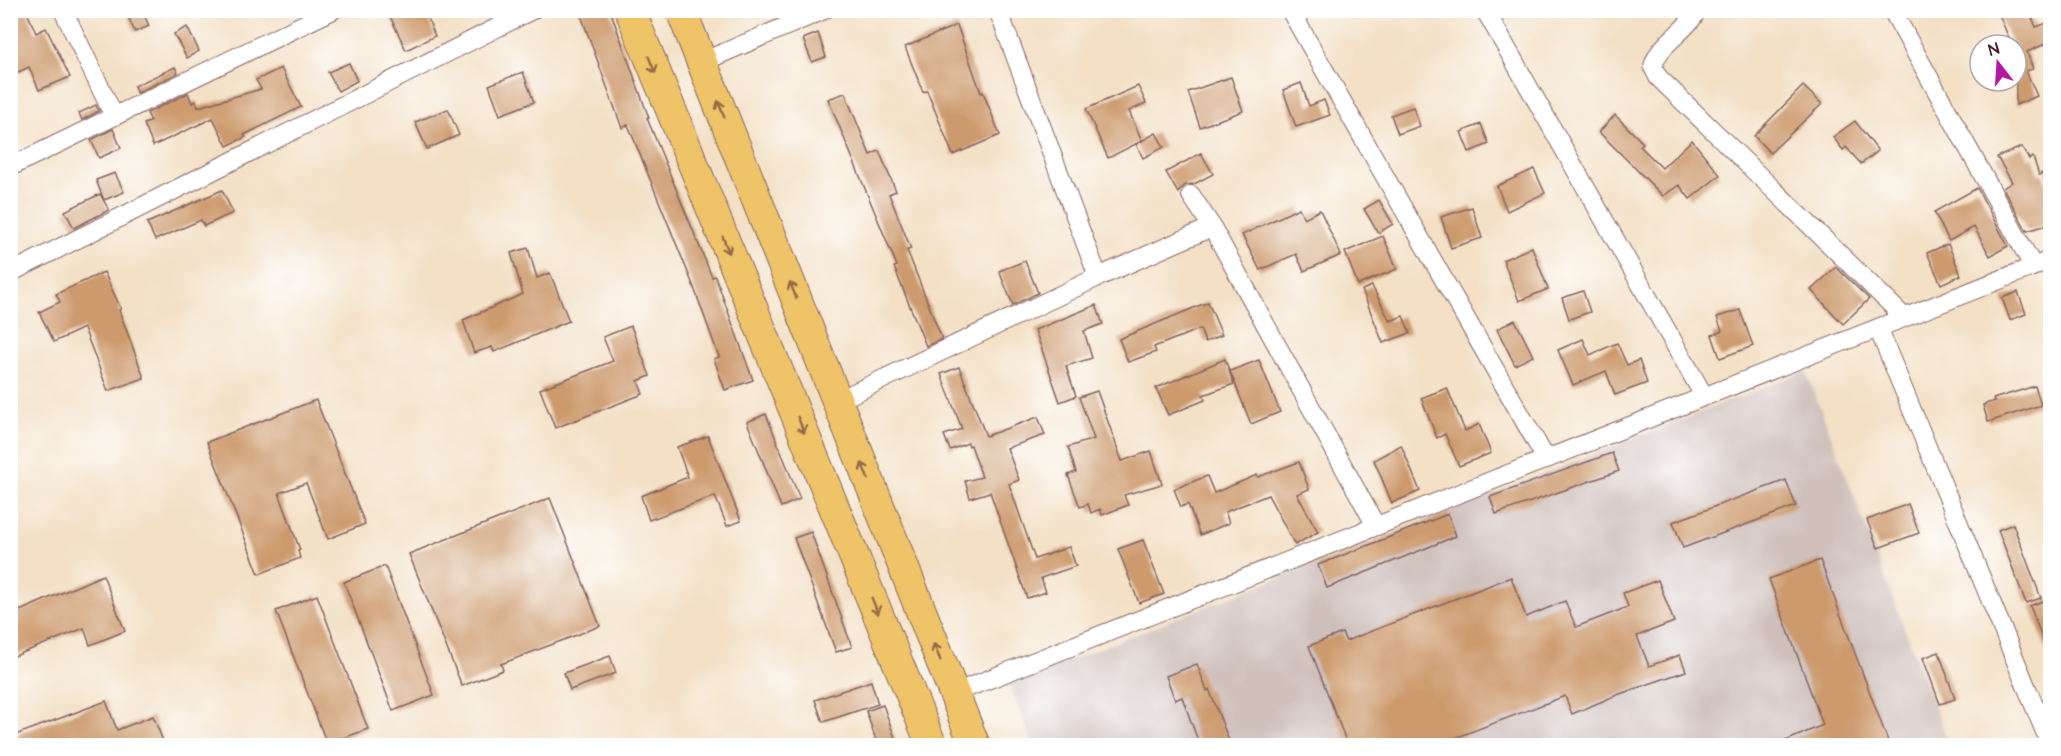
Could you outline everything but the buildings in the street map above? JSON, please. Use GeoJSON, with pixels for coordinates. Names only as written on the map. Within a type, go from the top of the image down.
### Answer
{"type":"FeatureCollection","features":[{"type":"Feature","properties":{"kind":"main road"},"geometry":{"type":"LineString","coordinates":[[630,10],[932,746]]}},
{"type":"Feature","properties":{"kind":"main road"},"geometry":{"type":"LineString","coordinates":[[681,10],[975,746]]}},
{"type":"Feature","properties":{"kind":"street"},"geometry":{"type":"LineString","coordinates":[[63,10],[114,116]]}},
{"type":"Feature","properties":{"kind":"street"},"geometry":{"type":"LineString","coordinates":[[10,167],[333,10]]}},
{"type":"Feature","properties":{"kind":"street"},"geometry":{"type":"LineString","coordinates":[[10,273],[532,10]]}},
{"type":"Feature","properties":{"kind":"street"},"geometry":{"type":"LineString","coordinates":[[702,62],[824,10]]}},
{"type":"Feature","properties":{"kind":"street"},"geometry":{"type":"LineString","coordinates":[[998,10],[1098,277]]}},
{"type":"Feature","properties":{"kind":"street"},"geometry":{"type":"LineString","coordinates":[[1290,10],[1546,459]]}},
{"type":"Feature","properties":{"kind":"street"},"geometry":{"type":"LineString","coordinates":[[1485,10],[1704,396]]}},
{"type":"Feature","properties":{"kind":"street"},"geometry":{"type":"LineString","coordinates":[[1693,10],[1694,16],[1688,24],[1656,55],[1653,67],[1659,77],[1904,317]]}},
{"type":"Feature","properties":{"kind":"street"},"geometry":{"type":"LineString","coordinates":[[954,693],[2042,263],[1892,10]]}},
{"type":"Feature","properties":{"kind":"street"},"geometry":{"type":"LineString","coordinates":[[1191,195],[1212,227],[1376,526]]}},
{"type":"Feature","properties":{"kind":"street"},"geometry":{"type":"LineString","coordinates":[[837,402],[1098,277],[1212,227]]}},
{"type":"Feature","properties":{"kind":"street"},"geometry":{"type":"LineString","coordinates":[[1878,328],[2050,744]]}},
{"type":"Feature","properties":{"kind":"shaded area"},"geometry":{"type":"Polygon","coordinates":[[[1806,371],[1949,745],[1033,745],[1009,684],[1806,371]]]}}]}
